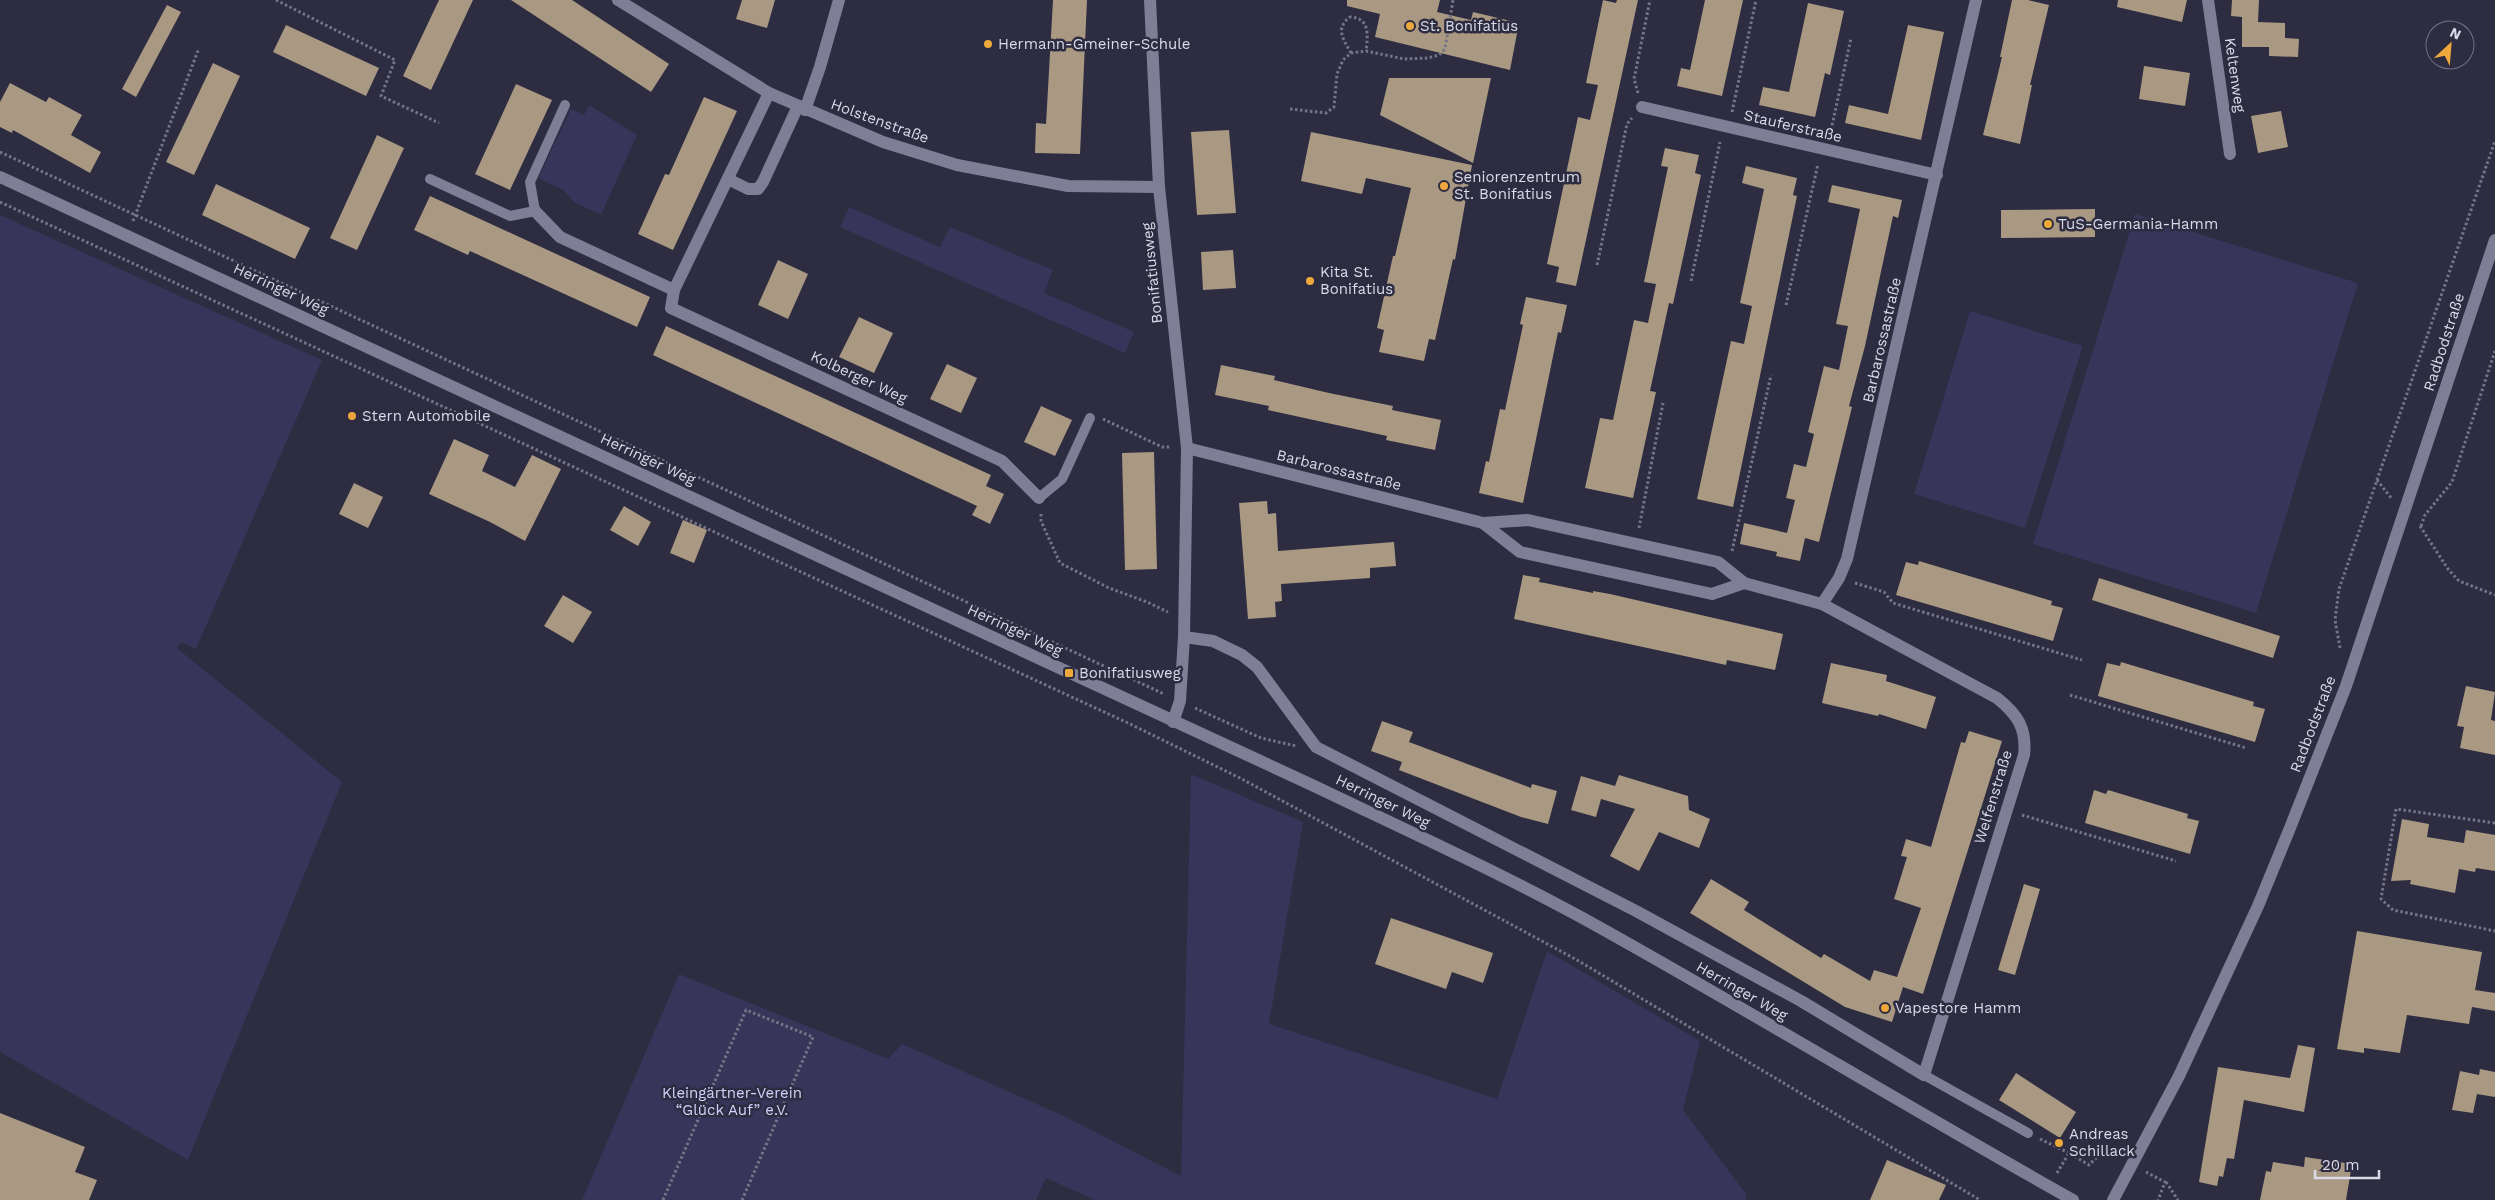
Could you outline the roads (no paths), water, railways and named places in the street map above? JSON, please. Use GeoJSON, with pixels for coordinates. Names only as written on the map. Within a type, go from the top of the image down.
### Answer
{"type":"FeatureCollection","features":[{"type":"Feature","properties":{"kind":"street","name":"Holstenstraße"},"geometry":{"type":"LineString","coordinates":[[618,0],[769,93],[883,142],[957,165],[1068,186],[1159,187]]}},
{"type":"Feature","properties":{"kind":"street"},"geometry":{"type":"LineString","coordinates":[[728,179],[748,189],[758,189],[763,182],[802,108],[820,67],[839,0]]}},
{"type":"Feature","properties":{"kind":"street","name":"Bonifatiusweg"},"geometry":{"type":"LineString","coordinates":[[1150,0],[1159,187],[1186,448],[1184,637],[1180,701],[1173,722]]}},
{"type":"Feature","properties":{"kind":"street","name":"Barbarossastraße"},"geometry":{"type":"LineString","coordinates":[[1186,448],[1483,523],[1528,520],[1718,562],[1744,583],[1822,604],[1839,578],[1847,560],[1976,0]]}},
{"type":"Feature","properties":{"kind":"street","name":"Keltenweg"},"geometry":{"type":"LineString","coordinates":[[2208,0],[2230,154]]}},
{"type":"Feature","properties":{"kind":"street"},"geometry":{"type":"LineString","coordinates":[[535,211],[560,238],[674,290],[769,93]]}},
{"type":"Feature","properties":{"kind":"street","name":"Stauferstraße"},"geometry":{"type":"LineString","coordinates":[[1642,107],[1937,175]]}},
{"type":"Feature","properties":{"kind":"street","name":"Herringer Weg"},"geometry":{"type":"LineString","coordinates":[[0,177],[1321,789],[1495,873],[1596,925],[2073,1200]]}},
{"type":"Feature","properties":{"kind":"street","name":"Radbodstraße"},"geometry":{"type":"LineString","coordinates":[[2113,1200],[2179,1076],[2258,906],[2346,686],[2495,240]]}},
{"type":"Feature","properties":{"kind":"street","name":"Kolberger Weg"},"geometry":{"type":"LineString","coordinates":[[674,290],[671,308],[1002,461],[1039,498]]}},
{"type":"Feature","properties":{"kind":"street","name":"Barbarossastraße"},"geometry":{"type":"LineString","coordinates":[[1483,523],[1520,552],[1712,594],[1744,583]]}},
{"type":"Feature","properties":{"kind":"street","name":"Welfenstraße"},"geometry":{"type":"LineString","coordinates":[[1822,604],[1997,698],[2020,720],[2025,744],[2024,755],[1924,1075]]}},
{"type":"Feature","properties":{"kind":"street","name":"Herringer Weg"},"geometry":{"type":"LineString","coordinates":[[1184,637],[1213,642],[1242,655],[1257,667],[1316,747],[1636,911],[1802,1001],[1924,1075]]}},
{"type":"Feature","properties":{"kind":"lane"},"geometry":{"type":"LineString","coordinates":[[430,179],[510,216],[535,211],[530,182],[565,105]]}},
{"type":"Feature","properties":{"kind":"lane"},"geometry":{"type":"LineString","coordinates":[[1039,498],[1062,479],[1090,418]]}},
{"type":"Feature","properties":{"kind":"lane","name":"Herringer Weg"},"geometry":{"type":"LineString","coordinates":[[1924,1075],[2028,1132]]}},
{"type":"Feature","properties":{"kind":"place","name":"St. Bonifatius"},"geometry":{"type":"Point","coordinates":[1410,26]}},
{"type":"Feature","properties":{"kind":"place","name":"Hermann-Gmeiner-Schule"},"geometry":{"type":"Point","coordinates":[988,44]}},
{"type":"Feature","properties":{"kind":"place","name":"Seniorenzentrum St. Bonifatius"},"geometry":{"type":"Point","coordinates":[1444,186]}},
{"type":"Feature","properties":{"kind":"place","name":"TuS-Germania-Hamm"},"geometry":{"type":"Point","coordinates":[2048,224]}},
{"type":"Feature","properties":{"kind":"place","name":"Kita St. Bonifatius"},"geometry":{"type":"Point","coordinates":[1310,281]}},
{"type":"Feature","properties":{"kind":"place","name":"Stern Automobile"},"geometry":{"type":"Point","coordinates":[352,416]}},
{"type":"Feature","properties":{"kind":"place","name":"Bonifatiusweg"},"geometry":{"type":"Point","coordinates":[1069,673]}},
{"type":"Feature","properties":{"kind":"place","name":"Vapestore Hamm"},"geometry":{"type":"Point","coordinates":[1885,1008]}},
{"type":"Feature","properties":{"kind":"place","name":"Andreas Schillack"},"geometry":{"type":"Point","coordinates":[2059,1143]}},
{"type":"Feature","properties":{"kind":"park label","name":"Kleingärtner-Verein “Glück Auf” e.V."},"geometry":{"type":"Point","coordinates":[732,1102]}}]}
